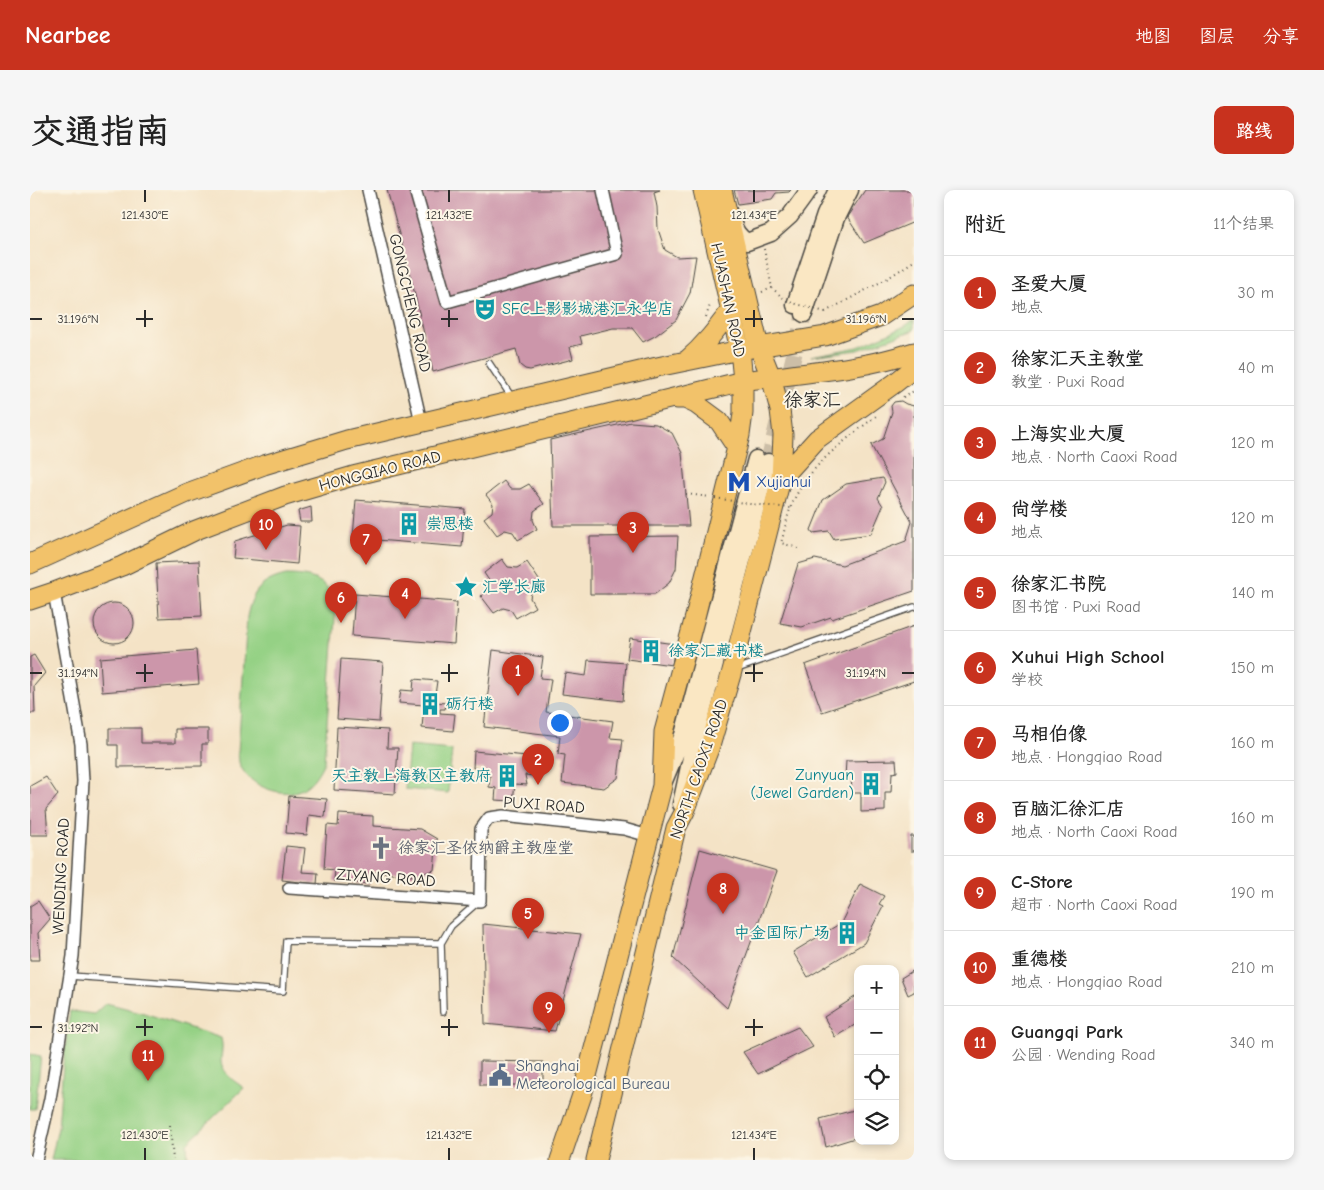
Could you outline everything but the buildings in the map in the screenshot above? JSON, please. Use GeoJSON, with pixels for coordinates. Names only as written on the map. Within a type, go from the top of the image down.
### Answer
{"type":"FeatureCollection","features":[{"type":"Feature","properties":{"kind":"main road","name":"HUASHAN ROAD"},"geometry":{"type":"LineString","coordinates":[[703,190],[740,350],[743,381]]}},
{"type":"Feature","properties":{"kind":"main road"},"geometry":{"type":"LineString","coordinates":[[722,190],[736,232],[747,242],[771,233],[790,216],[809,190]]}},
{"type":"Feature","properties":{"kind":"main road","name":"HUASHAN ROAD"},"geometry":{"type":"LineString","coordinates":[[722,190],[759,347],[771,377]]}},
{"type":"Feature","properties":{"kind":"main road"},"geometry":{"type":"LineString","coordinates":[[794,309],[825,215],[837,190]]}},
{"type":"Feature","properties":{"kind":"main road"},"geometry":{"type":"LineString","coordinates":[[794,309],[850,190]]}},
{"type":"Feature","properties":{"kind":"main road"},"geometry":{"type":"LineString","coordinates":[[30,564],[187,493],[264,465],[347,440],[512,401],[740,350],[825,336],[881,316],[914,294]]}},
{"type":"Feature","properties":{"kind":"main road"},"geometry":{"type":"LineString","coordinates":[[685,362],[712,336],[731,310]]}},
{"type":"Feature","properties":{"kind":"main road","name":"HONGQIAO ROAD"},"geometry":{"type":"LineString","coordinates":[[30,600],[122,566],[196,530],[285,496],[353,476],[743,381],[860,365],[914,352]]}},
{"type":"Feature","properties":{"kind":"main road"},"geometry":{"type":"LineString","coordinates":[[780,479],[817,439],[914,368]]}},
{"type":"Feature","properties":{"kind":"main road","name":"NORTH CAOXI ROAD"},"geometry":{"type":"LineString","coordinates":[[596,1160],[676,828],[685,811],[710,746],[732,671],[780,479],[783,435],[780,410],[771,377]]}},
{"type":"Feature","properties":{"kind":"main road","name":"NORTH CAOXI ROAD"},"geometry":{"type":"LineString","coordinates":[[560,1160],[637,869],[649,836],[662,786],[664,732],[737,448],[743,413],[743,381]]}},
{"type":"Feature","properties":{"kind":"main road"},"geometry":{"type":"LineString","coordinates":[[669,400],[685,399],[709,413],[719,421],[737,448]]}},
{"type":"Feature","properties":{"kind":"main road"},"geometry":{"type":"LineString","coordinates":[[662,786],[683,735],[762,461],[695,739],[676,828]]}},
{"type":"Feature","properties":{"kind":"street","name":"GONGCHENG ROAD"},"geometry":{"type":"LineString","coordinates":[[368,190],[421,422]]}},
{"type":"Feature","properties":{"kind":"street"},"geometry":{"type":"LineString","coordinates":[[415,190],[447,302],[617,254],[603,190]]}},
{"type":"Feature","properties":{"kind":"street","name":"WENDING ROAD"},"geometry":{"type":"LineString","coordinates":[[36,1160],[50,1099],[73,956],[82,771],[81,744],[54,592]]}},
{"type":"Feature","properties":{"kind":"street","name":"PUXI ROAD"},"geometry":{"type":"LineString","coordinates":[[480,900],[481,829],[490,818],[504,816],[624,829],[649,836]]}},
{"type":"Feature","properties":{"kind":"street","name":"ZIYANG ROAD"},"geometry":{"type":"LineString","coordinates":[[290,888],[480,900]]}},
{"type":"Feature","properties":{"kind":"lane"},"geometry":{"type":"LineString","coordinates":[[489,364],[509,393],[512,401]]}},
{"type":"Feature","properties":{"kind":"lane"},"geometry":{"type":"LineString","coordinates":[[732,671],[914,607]]}},
{"type":"Feature","properties":{"kind":"lane"},"geometry":{"type":"LineString","coordinates":[[443,1012],[441,943],[451,926],[480,900]]}},
{"type":"Feature","properties":{"kind":"lane"},"geometry":{"type":"LineString","coordinates":[[69,976],[283,991],[286,942],[441,943]]}},
{"type":"Feature","properties":{"kind":"path"},"geometry":{"type":"LineString","coordinates":[[761,237],[772,288],[794,309],[825,312],[888,278],[914,260]]}},
{"type":"Feature","properties":{"kind":"path"},"geometry":{"type":"LineString","coordinates":[[747,297],[772,288]]}},
{"type":"Feature","properties":{"kind":"path"},"geometry":{"type":"LineString","coordinates":[[900,398],[914,391]]}},
{"type":"Feature","properties":{"kind":"path"},"geometry":{"type":"LineString","coordinates":[[798,548],[781,543],[791,508],[803,484],[836,448],[876,416]]}},
{"type":"Feature","properties":{"kind":"path"},"geometry":{"type":"LineString","coordinates":[[686,494],[791,508]]}},
{"type":"Feature","properties":{"kind":"path"},"geometry":{"type":"LineString","coordinates":[[170,1125],[174,1160]]}},
{"type":"Feature","properties":{"kind":"green space"},"geometry":{"type":"Polygon","coordinates":[[[914,320],[914,330],[858,350],[811,356],[858,347],[914,320]]]}},
{"type":"Feature","properties":{"kind":"green space"},"geometry":{"type":"Polygon","coordinates":[[[286,575],[303,576],[317,580],[329,589],[336,605],[324,762],[309,785],[287,793],[271,790],[250,779],[240,765],[238,752],[249,608],[259,588],[270,580],[286,575]]]}},
{"type":"Feature","properties":{"kind":"green space"},"geometry":{"type":"Polygon","coordinates":[[[409,746],[452,750],[448,793],[405,789],[409,746]]]}},
{"type":"Feature","properties":{"kind":"green space"},"geometry":{"type":"Polygon","coordinates":[[[106,1003],[141,1012],[221,1038],[221,1063],[223,1068],[228,1076],[244,1088],[187,1143],[188,1160],[51,1160],[58,1128],[70,1011],[94,1014],[106,1003]]]}},
{"type":"Feature","properties":{"kind":"green space"},"geometry":{"type":"Polygon","coordinates":[[[30,1054],[41,1056],[35,1109],[30,1109],[30,1054]]]}},
{"type":"Feature","properties":{"kind":"tunnel"},"geometry":{"type":"LineString","coordinates":[[768,462],[804,314]]}},
{"type":"Feature","properties":{"kind":"place","name":"SFC上影影城港汇永华店"},"geometry":{"type":"Point","coordinates":[485,309]}},
{"type":"Feature","properties":{"kind":"place","name":"Xujiahui"},"geometry":{"type":"Point","coordinates":[739,482]}},
{"type":"Feature","properties":{"kind":"place","name":"崇思楼"},"geometry":{"type":"Point","coordinates":[409,524]}},
{"type":"Feature","properties":{"kind":"place","name":"重德楼"},"geometry":{"type":"Point","coordinates":[266,550]}},
{"type":"Feature","properties":{"kind":"place","name":"上海实业大厦"},"geometry":{"type":"Point","coordinates":[633,553]}},
{"type":"Feature","properties":{"kind":"place","name":"马相伯像"},"geometry":{"type":"Point","coordinates":[366,565]}},
{"type":"Feature","properties":{"kind":"place","name":"汇学长廊"},"geometry":{"type":"Point","coordinates":[466,587]}},
{"type":"Feature","properties":{"kind":"place","name":"尚学楼"},"geometry":{"type":"Point","coordinates":[405,619]}},
{"type":"Feature","properties":{"kind":"place","name":"Xuhui High School"},"geometry":{"type":"Point","coordinates":[341,623]}},
{"type":"Feature","properties":{"kind":"place","name":"徐家汇藏书楼"},"geometry":{"type":"Point","coordinates":[651,651]}},
{"type":"Feature","properties":{"kind":"place","name":"圣爱大厦"},"geometry":{"type":"Point","coordinates":[518,696]}},
{"type":"Feature","properties":{"kind":"place","name":"砺行楼"},"geometry":{"type":"Point","coordinates":[430,704]}},
{"type":"Feature","properties":{"kind":"place","name":"天主教上海教区主教府"},"geometry":{"type":"Point","coordinates":[507,776]}},
{"type":"Feature","properties":{"kind":"place","name":"Zunyuan (Jewel Garden)"},"geometry":{"type":"Point","coordinates":[871,784]}},
{"type":"Feature","properties":{"kind":"place","name":"徐家汇天主教堂"},"geometry":{"type":"Point","coordinates":[538,785]}},
{"type":"Feature","properties":{"kind":"place","name":"徐家汇圣依纳爵主教座堂"},"geometry":{"type":"Point","coordinates":[381,848]}},
{"type":"Feature","properties":{"kind":"place","name":"百脑汇徐汇店"},"geometry":{"type":"Point","coordinates":[723,914]}},
{"type":"Feature","properties":{"kind":"place","name":"中金国际广场"},"geometry":{"type":"Point","coordinates":[847,933]}},
{"type":"Feature","properties":{"kind":"place","name":"徐家汇书院"},"geometry":{"type":"Point","coordinates":[528,939]}},
{"type":"Feature","properties":{"kind":"place","name":"C-Store"},"geometry":{"type":"Point","coordinates":[549,1033]}},
{"type":"Feature","properties":{"kind":"place","name":"Shanghai Meteorological Bureau"},"geometry":{"type":"Point","coordinates":[500,1075]}},
{"type":"Feature","properties":{"kind":"place","name":"Guangqi Park"},"geometry":{"type":"Point","coordinates":[148,1081]}},
{"type":"Feature","properties":{"kind":"district","name":"徐家汇"},"geometry":{"type":"Point","coordinates":[812,400]}}]}
